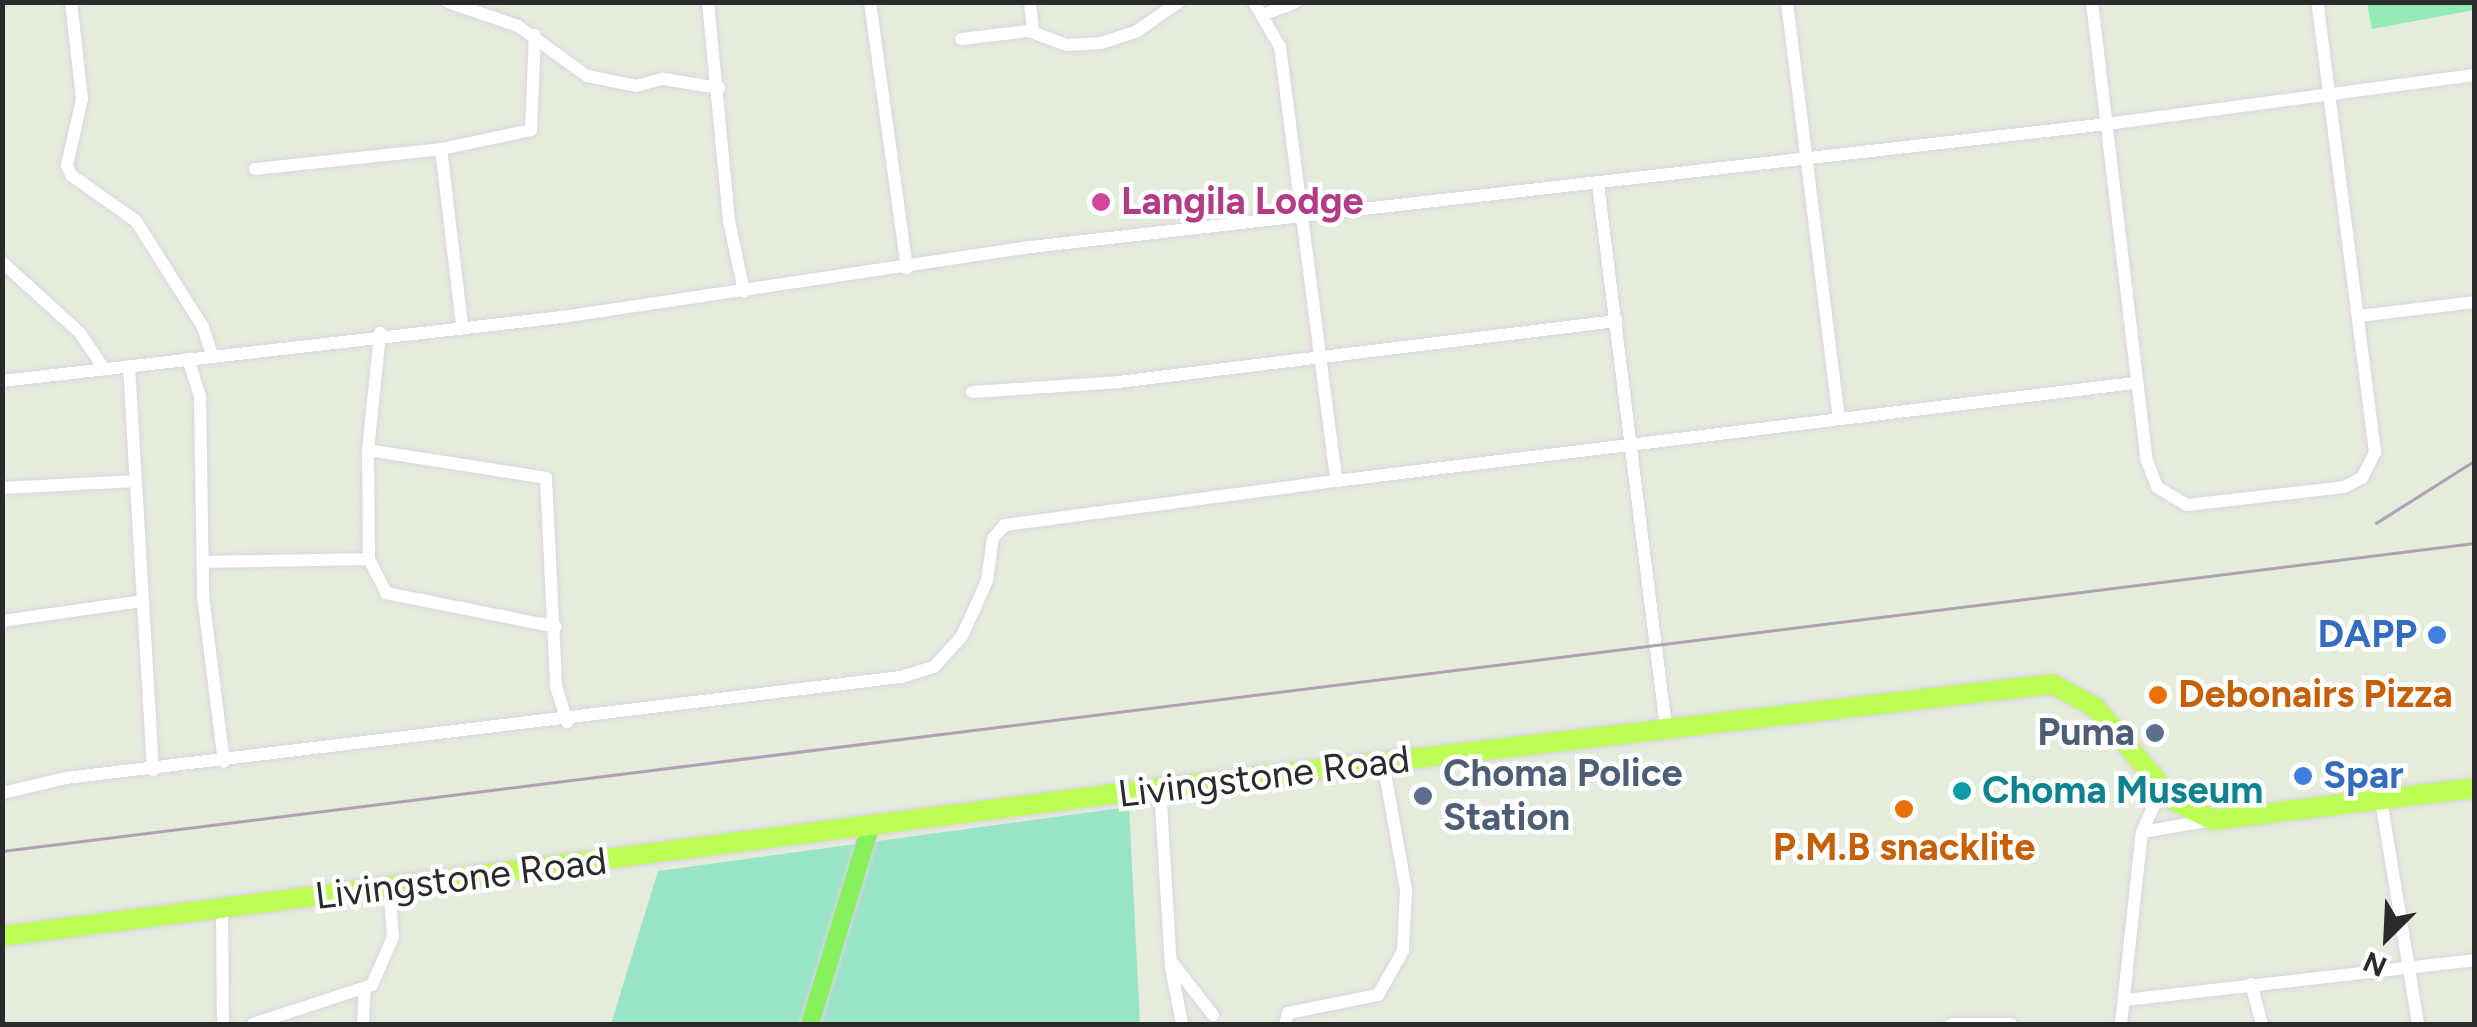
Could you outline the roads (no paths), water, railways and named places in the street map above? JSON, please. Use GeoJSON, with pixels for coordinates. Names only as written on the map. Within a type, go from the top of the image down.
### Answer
{"type":"FeatureCollection","features":[{"type":"Feature","properties":{"kind":"highway","name":"Livingstone Road"},"geometry":{"type":"LineString","coordinates":[[2,936],[1160,788],[2052,684],[2095,707],[2161,790],[2213,820]]}},
{"type":"Feature","properties":{"kind":"highway"},"geometry":{"type":"LineString","coordinates":[[2213,820],[2474,788]]}},
{"type":"Feature","properties":{"kind":"main road"},"geometry":{"type":"LineString","coordinates":[[810,1024],[870,828]]}},
{"type":"Feature","properties":{"kind":"street"},"geometry":{"type":"LineString","coordinates":[[71,2],[82,99],[67,164],[71,175],[136,222],[203,327],[212,356]]}},
{"type":"Feature","properties":{"kind":"street"},"geometry":{"type":"LineString","coordinates":[[448,2],[535,36],[588,76],[636,86],[686,80],[719,88]]}},
{"type":"Feature","properties":{"kind":"street"},"geometry":{"type":"LineString","coordinates":[[708,2],[729,221],[744,290]]}},
{"type":"Feature","properties":{"kind":"street"},"geometry":{"type":"LineString","coordinates":[[870,2],[907,268]]}},
{"type":"Feature","properties":{"kind":"street"},"geometry":{"type":"LineString","coordinates":[[1030,2],[1034,32]]}},
{"type":"Feature","properties":{"kind":"street"},"geometry":{"type":"LineString","coordinates":[[961,40],[1034,32],[1066,45],[1101,44],[1136,31],[1179,2]]}},
{"type":"Feature","properties":{"kind":"street"},"geometry":{"type":"LineString","coordinates":[[1254,2],[1265,14],[1280,46],[1336,481]]}},
{"type":"Feature","properties":{"kind":"street"},"geometry":{"type":"LineString","coordinates":[[1265,14],[1296,2]]}},
{"type":"Feature","properties":{"kind":"street"},"geometry":{"type":"LineString","coordinates":[[1788,2],[1839,420]]}},
{"type":"Feature","properties":{"kind":"street"},"geometry":{"type":"LineString","coordinates":[[2092,2],[2134,383],[2150,473],[2175,502],[2344,487],[2362,478],[2375,452],[2317,2]]}},
{"type":"Feature","properties":{"kind":"street"},"geometry":{"type":"LineString","coordinates":[[255,169],[495,143],[530,130],[535,36]]}},
{"type":"Feature","properties":{"kind":"street"},"geometry":{"type":"LineString","coordinates":[[2,381],[744,290],[1031,247],[1809,160],[2474,74]]}},
{"type":"Feature","properties":{"kind":"street"},"geometry":{"type":"LineString","coordinates":[[441,149],[462,325]]}},
{"type":"Feature","properties":{"kind":"street"},"geometry":{"type":"LineString","coordinates":[[1598,184],[1666,728]]}},
{"type":"Feature","properties":{"kind":"street"},"geometry":{"type":"LineString","coordinates":[[2,262],[80,333],[104,369]]}},
{"type":"Feature","properties":{"kind":"street"},"geometry":{"type":"LineString","coordinates":[[2360,316],[2474,302]]}},
{"type":"Feature","properties":{"kind":"street"},"geometry":{"type":"LineString","coordinates":[[972,392],[1118,382],[1616,321]]}},
{"type":"Feature","properties":{"kind":"street"},"geometry":{"type":"LineString","coordinates":[[380,333],[368,450],[369,558],[386,593],[556,627]]}},
{"type":"Feature","properties":{"kind":"street"},"geometry":{"type":"LineString","coordinates":[[188,359],[200,397],[204,562],[224,762]]}},
{"type":"Feature","properties":{"kind":"street"},"geometry":{"type":"LineString","coordinates":[[129,366],[152,770]]}},
{"type":"Feature","properties":{"kind":"street"},"geometry":{"type":"LineString","coordinates":[[2,793],[66,778],[788,695],[934,667],[962,636],[987,581],[993,538],[1005,526],[1336,481],[2134,383]]}},
{"type":"Feature","properties":{"kind":"street"},"geometry":{"type":"LineString","coordinates":[[368,450],[546,478],[556,686],[567,722]]}},
{"type":"Feature","properties":{"kind":"street"},"geometry":{"type":"LineString","coordinates":[[2,488],[136,481]]}},
{"type":"Feature","properties":{"kind":"street"},"geometry":{"type":"LineString","coordinates":[[204,562],[369,558]]}},
{"type":"Feature","properties":{"kind":"street"},"geometry":{"type":"LineString","coordinates":[[2,621],[143,601]]}},
{"type":"Feature","properties":{"kind":"street"},"geometry":{"type":"LineString","coordinates":[[1284,1024],[1288,1013],[1378,995],[1403,951],[1406,890],[1383,762]]}},
{"type":"Feature","properties":{"kind":"street"},"geometry":{"type":"LineString","coordinates":[[1160,788],[1171,962],[1182,1024]]}},
{"type":"Feature","properties":{"kind":"street"},"geometry":{"type":"LineString","coordinates":[[2122,1024],[2142,832],[2161,790]]}},
{"type":"Feature","properties":{"kind":"street"},"geometry":{"type":"LineString","coordinates":[[2381,800],[2412,968],[2418,1024]]}},
{"type":"Feature","properties":{"kind":"street"},"geometry":{"type":"LineString","coordinates":[[2142,832],[2213,820]]}},
{"type":"Feature","properties":{"kind":"street"},"geometry":{"type":"LineString","coordinates":[[252,1024],[364,990],[379,977],[393,937],[389,887]]}},
{"type":"Feature","properties":{"kind":"street"},"geometry":{"type":"LineString","coordinates":[[222,910],[223,1024]]}},
{"type":"Feature","properties":{"kind":"street"},"geometry":{"type":"LineString","coordinates":[[2124,1000],[2474,960]]}},
{"type":"Feature","properties":{"kind":"street"},"geometry":{"type":"LineString","coordinates":[[1171,962],[1212,1015]]}},
{"type":"Feature","properties":{"kind":"street"},"geometry":{"type":"LineString","coordinates":[[2251,984],[2262,1024]]}},
{"type":"Feature","properties":{"kind":"street"},"geometry":{"type":"LineString","coordinates":[[363,1024],[364,990]]}},
{"type":"Feature","properties":{"kind":"street"},"geometry":{"type":"LineString","coordinates":[[1952,1024],[2012,1024]]}},
{"type":"Feature","properties":{"kind":"railway"},"geometry":{"type":"LineString","coordinates":[[2376,523],[2474,461]]}},
{"type":"Feature","properties":{"kind":"railway"},"geometry":{"type":"LineString","coordinates":[[2,851],[2474,543]]}},
{"type":"Feature","properties":{"kind":"place","name":"Langila Lodge"},"geometry":{"type":"Point","coordinates":[1101,202]}},
{"type":"Feature","properties":{"kind":"place","name":"DAPP"},"geometry":{"type":"Point","coordinates":[2437,635]}},
{"type":"Feature","properties":{"kind":"place","name":"Debonairs Pizza"},"geometry":{"type":"Point","coordinates":[2158,695]}},
{"type":"Feature","properties":{"kind":"place","name":"Puma"},"geometry":{"type":"Point","coordinates":[2155,733]}},
{"type":"Feature","properties":{"kind":"place","name":"Spar"},"geometry":{"type":"Point","coordinates":[2303,776]}},
{"type":"Feature","properties":{"kind":"place","name":"Choma Museum"},"geometry":{"type":"Point","coordinates":[1962,791]}},
{"type":"Feature","properties":{"kind":"place","name":"Choma Police Station"},"geometry":{"type":"Point","coordinates":[1423,796]}},
{"type":"Feature","properties":{"kind":"place","name":"P.M.B snacklite"},"geometry":{"type":"Point","coordinates":[1904,809]}}]}
